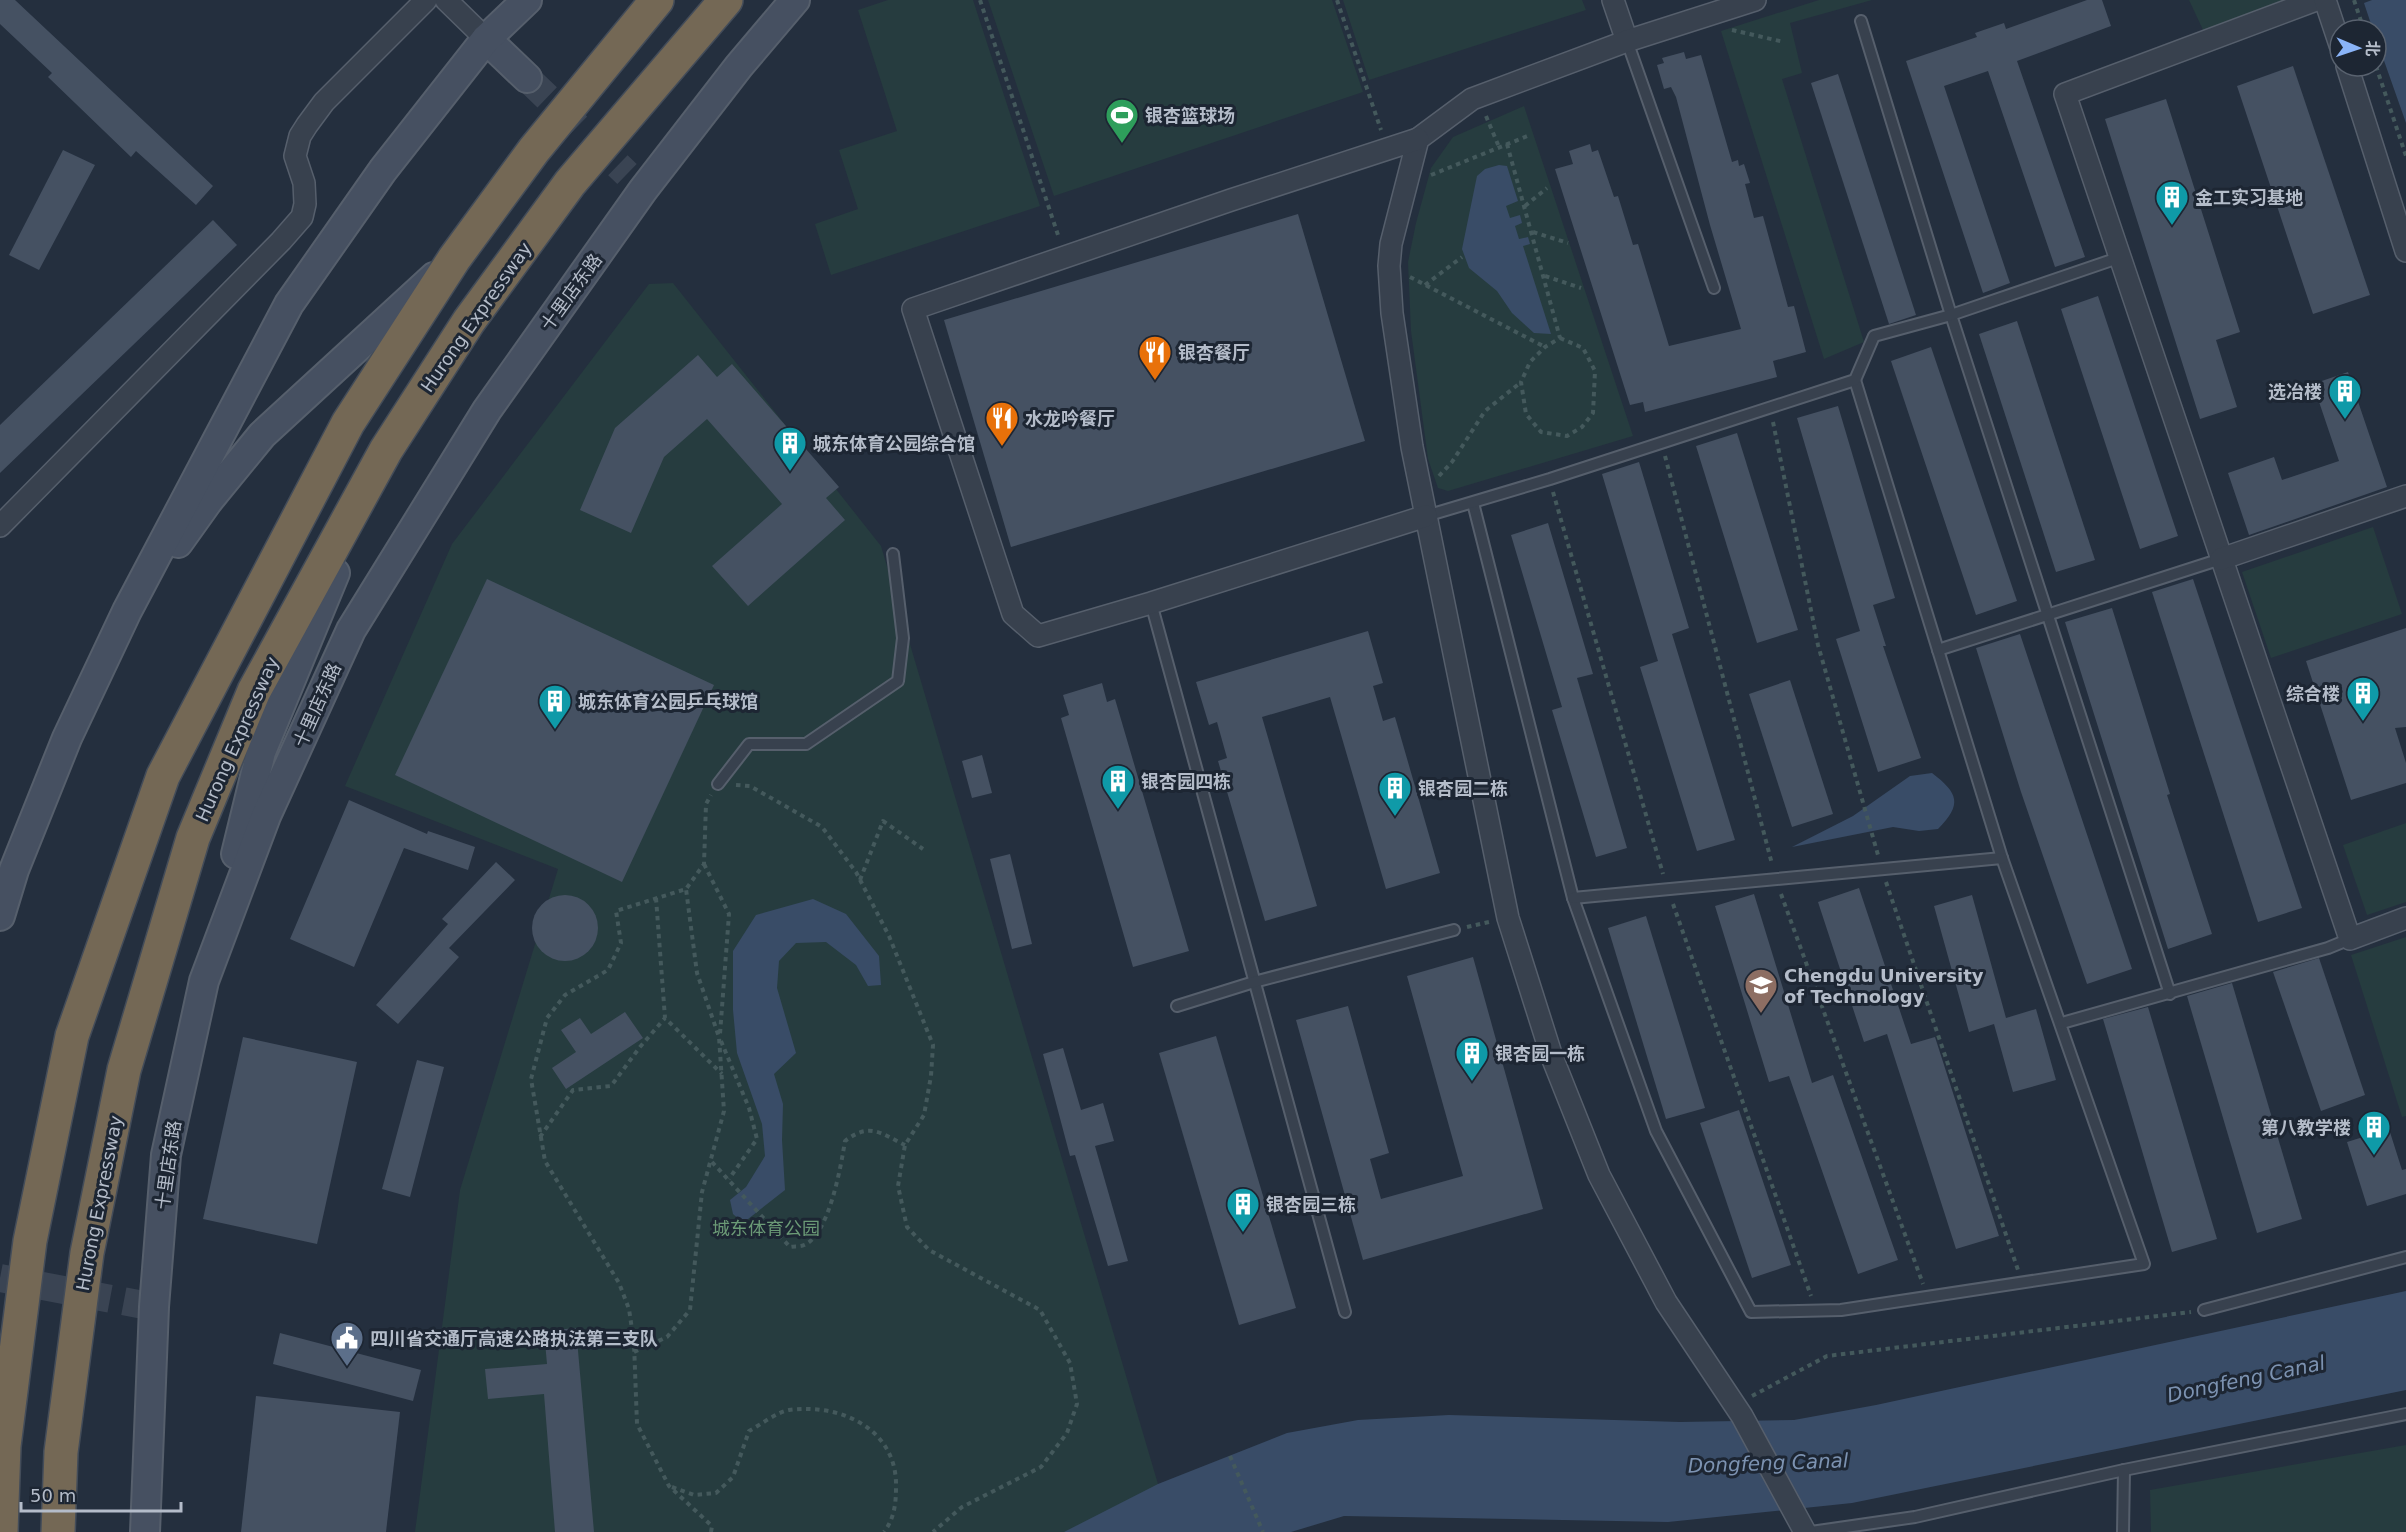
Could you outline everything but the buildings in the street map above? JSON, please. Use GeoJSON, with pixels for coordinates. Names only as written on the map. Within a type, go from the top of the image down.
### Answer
{"type":"FeatureCollection","features":[{"type":"Feature","properties":{"kind":"highway"},"geometry":{"type":"LineString","coordinates":[[1,1532],[4,1446],[30,1241],[72,1036],[163,776],[348,423],[454,260],[534,150],[657,0]]}},
{"type":"Feature","properties":{"kind":"highway","name":"Hurong Expressway"},"geometry":{"type":"LineString","coordinates":[[58,1532],[61,1452],[87,1253],[124,1070],[193,838],[254,691],[346,522],[404,423],[469,321],[570,183],[726,0]]}},
{"type":"Feature","properties":{"kind":"street"},"geometry":{"type":"LineString","coordinates":[[0,526],[281,242],[302,217],[304,183],[296,156],[300,136],[324,102],[426,0]]}},
{"type":"Feature","properties":{"kind":"street"},"geometry":{"type":"LineString","coordinates":[[446,0],[527,78]]}},
{"type":"Feature","properties":{"kind":"street"},"geometry":{"type":"LineString","coordinates":[[0,916],[14,870],[67,738],[122,622],[289,304],[382,170],[486,39],[527,0]]}},
{"type":"Feature","properties":{"kind":"street","name":"十里店东路"},"geometry":{"type":"LineString","coordinates":[[145,1532],[154,1307],[166,1155],[204,981],[266,816],[351,630],[487,410],[635,182],[795,0]]}},
{"type":"Feature","properties":{"kind":"street"},"geometry":{"type":"LineString","coordinates":[[1613,0],[1628,41]]}},
{"type":"Feature","properties":{"kind":"street"},"geometry":{"type":"LineString","coordinates":[[1426,516],[1151,603],[1038,636],[1013,614],[913,309],[1231,200],[1388,151],[1418,139],[1472,99],[1628,41],[1755,0]]}},
{"type":"Feature","properties":{"kind":"street"},"geometry":{"type":"LineString","coordinates":[[2316,0],[2065,94],[2118,258],[2350,939],[2406,918]]}},
{"type":"Feature","properties":{"kind":"street"},"geometry":{"type":"LineString","coordinates":[[2325,0],[2331,18]]}},
{"type":"Feature","properties":{"kind":"street"},"geometry":{"type":"LineString","coordinates":[[2351,78],[2406,250]]}},
{"type":"Feature","properties":{"kind":"street"},"geometry":{"type":"LineString","coordinates":[[1418,139],[1408,186],[1391,244],[1389,266],[1392,313],[1412,447],[1508,918],[1552,1057],[1599,1175],[1666,1302],[1739,1410],[1805,1532]]}},
{"type":"Feature","properties":{"kind":"street"},"geometry":{"type":"LineString","coordinates":[[122,622],[208,501],[262,435],[454,260]]}},
{"type":"Feature","properties":{"kind":"street"},"geometry":{"type":"LineString","coordinates":[[204,981],[261,752],[315,615],[404,423]]}},
{"type":"Feature","properties":{"kind":"street"},"geometry":{"type":"LineString","coordinates":[[2221,559],[2406,496]]}},
{"type":"Feature","properties":{"kind":"street"},"geometry":{"type":"LineString","coordinates":[[132,1532],[151,1414]]}},
{"type":"Feature","properties":{"kind":"lane"},"geometry":{"type":"LineString","coordinates":[[1861,21],[1951,315],[2170,994]]}},
{"type":"Feature","properties":{"kind":"lane"},"geometry":{"type":"LineString","coordinates":[[1628,41],[1714,288]]}},
{"type":"Feature","properties":{"kind":"lane"},"geometry":{"type":"LineString","coordinates":[[1473,503],[1573,898],[1656,1131],[1751,1312],[1841,1310],[2144,1264],[2062,1023],[2002,858],[1855,380],[1874,336],[1951,315],[2118,258]]}},
{"type":"Feature","properties":{"kind":"lane"},"geometry":{"type":"LineString","coordinates":[[1426,516],[1770,410],[1855,380]]}},
{"type":"Feature","properties":{"kind":"lane"},"geometry":{"type":"LineString","coordinates":[[718,784],[749,744],[806,744],[898,681],[903,638],[893,554]]}},
{"type":"Feature","properties":{"kind":"lane"},"geometry":{"type":"LineString","coordinates":[[1938,650],[2221,559]]}},
{"type":"Feature","properties":{"kind":"lane"},"geometry":{"type":"LineString","coordinates":[[1151,603],[1345,1312]]}},
{"type":"Feature","properties":{"kind":"lane"},"geometry":{"type":"LineString","coordinates":[[1573,898],[2002,858]]}},
{"type":"Feature","properties":{"kind":"lane"},"geometry":{"type":"LineString","coordinates":[[1177,1006],[1254,982],[1455,930]]}},
{"type":"Feature","properties":{"kind":"lane"},"geometry":{"type":"LineString","coordinates":[[2062,1023],[2328,948],[2350,939]]}},
{"type":"Feature","properties":{"kind":"lane"},"geometry":{"type":"LineString","coordinates":[[2204,1310],[2406,1257]]}},
{"type":"Feature","properties":{"kind":"lane"},"geometry":{"type":"LineString","coordinates":[[1811,1532],[1915,1517],[2124,1470],[2406,1414]]}},
{"type":"Feature","properties":{"kind":"lane"},"geometry":{"type":"LineString","coordinates":[[2123,1532],[2124,1470]]}},
{"type":"Feature","properties":{"kind":"path"},"geometry":{"type":"LineString","coordinates":[[980,0],[1065,257]]}},
{"type":"Feature","properties":{"kind":"path"},"geometry":{"type":"LineString","coordinates":[[1337,0],[1388,151]]}},
{"type":"Feature","properties":{"kind":"path"},"geometry":{"type":"LineString","coordinates":[[2354,0],[2360,18]]}},
{"type":"Feature","properties":{"kind":"path"},"geometry":{"type":"LineString","coordinates":[[1692,21],[1784,42]]}},
{"type":"Feature","properties":{"kind":"path"},"geometry":{"type":"LineString","coordinates":[[2380,78],[2406,156]]}},
{"type":"Feature","properties":{"kind":"path"},"geometry":{"type":"LineString","coordinates":[[1472,99],[1489,120],[1499,147]]}},
{"type":"Feature","properties":{"kind":"path"},"geometry":{"type":"LineString","coordinates":[[1408,186],[1530,135]]}},
{"type":"Feature","properties":{"kind":"path"},"geometry":{"type":"LineString","coordinates":[[1507,144],[1533,232],[1560,338]]}},
{"type":"Feature","properties":{"kind":"path"},"geometry":{"type":"LineString","coordinates":[[1525,206],[1547,188]]}},
{"type":"Feature","properties":{"kind":"path"},"geometry":{"type":"LineString","coordinates":[[1533,232],[1568,243]]}},
{"type":"Feature","properties":{"kind":"path"},"geometry":{"type":"LineString","coordinates":[[1425,285],[1462,257]]}},
{"type":"Feature","properties":{"kind":"path"},"geometry":{"type":"LineString","coordinates":[[1389,266],[1545,347]]}},
{"type":"Feature","properties":{"kind":"path"},"geometry":{"type":"LineString","coordinates":[[1544,276],[1581,288]]}},
{"type":"Feature","properties":{"kind":"path"},"geometry":{"type":"LineString","coordinates":[[1422,494],[1452,462],[1485,411],[1521,382],[1530,362],[1545,347],[1560,338]]}},
{"type":"Feature","properties":{"kind":"path"},"geometry":{"type":"LineString","coordinates":[[1521,382],[1526,414],[1541,432],[1567,436],[1582,427],[1593,413],[1595,371],[1583,348],[1560,338]]}},
{"type":"Feature","properties":{"kind":"path"},"geometry":{"type":"LineString","coordinates":[[1770,410],[1818,645],[1882,870],[2022,1282]]}},
{"type":"Feature","properties":{"kind":"path"},"geometry":{"type":"LineString","coordinates":[[634,1352],[667,1337],[690,1310],[702,1192],[724,1111],[719,1037],[729,914],[704,864],[706,804],[718,784],[750,786],[822,827],[860,880],[889,936],[933,1045],[932,1076],[924,1115],[905,1145],[898,1186],[907,1227],[929,1250],[1040,1310],[1070,1363],[1077,1404],[1067,1433],[1041,1467],[962,1508],[933,1532]]}},
{"type":"Feature","properties":{"kind":"path"},"geometry":{"type":"LineString","coordinates":[[860,880],[883,820],[923,849]]}},
{"type":"Feature","properties":{"kind":"path"},"geometry":{"type":"LineString","coordinates":[[704,864],[686,889],[616,911],[621,943],[608,970],[565,995],[547,1018],[531,1079],[545,1161],[619,1283],[629,1309],[634,1352],[637,1424],[669,1486],[711,1526],[711,1532]]}},
{"type":"Feature","properties":{"kind":"path"},"geometry":{"type":"LineString","coordinates":[[686,889],[697,973],[719,1037],[749,1108],[757,1139],[729,1179]]}},
{"type":"Feature","properties":{"kind":"path"},"geometry":{"type":"LineString","coordinates":[[656,898],[665,1018],[722,1074]]}},
{"type":"Feature","properties":{"kind":"path"},"geometry":{"type":"LineString","coordinates":[[1455,930],[1508,918]]}},
{"type":"Feature","properties":{"kind":"path"},"geometry":{"type":"LineString","coordinates":[[540,1137],[573,1090],[610,1086],[665,1018]]}},
{"type":"Feature","properties":{"kind":"path"},"geometry":{"type":"LineString","coordinates":[[711,1162],[735,1185],[790,1247],[805,1245],[816,1236],[837,1190],[845,1142],[859,1131],[872,1130],[905,1145]]}},
{"type":"Feature","properties":{"kind":"path"},"geometry":{"type":"LineString","coordinates":[[1739,1410],[1827,1356],[2180,1314]]}},
{"type":"Feature","properties":{"kind":"path"},"geometry":{"type":"LineString","coordinates":[[669,1486],[694,1495],[716,1493],[733,1477],[749,1431],[788,1410],[829,1412],[853,1418],[872,1430],[887,1449],[897,1469],[896,1497],[891,1522],[884,1532]]}},
{"type":"Feature","properties":{"kind":"path"},"geometry":{"type":"LineString","coordinates":[[1230,1456],[1263,1532]]}},
{"type":"Feature","properties":{"kind":"green space"},"geometry":{"type":"Polygon","coordinates":[[[888,0],[973,0],[1040,206],[831,275],[815,224],[858,209],[839,150],[897,131],[858,10],[888,0]]]}},
{"type":"Feature","properties":{"kind":"green space","name":"银杏篮球场"},"geometry":{"type":"Polygon","coordinates":[[[988,0],[1332,0],[1363,92],[1054,196],[988,0]]]}},
{"type":"Feature","properties":{"kind":"green space"},"geometry":{"type":"Polygon","coordinates":[[[1343,0],[1582,0],[1586,10],[1369,80],[1343,0]]]}},
{"type":"Feature","properties":{"kind":"green space"},"geometry":{"type":"Polygon","coordinates":[[[1819,0],[1872,0],[1790,23],[1802,73],[1782,79],[1864,342],[1824,359],[1721,31],[1819,0]]]}},
{"type":"Feature","properties":{"kind":"green space"},"geometry":{"type":"Polygon","coordinates":[[[2189,0],[2292,0],[2204,32],[2189,0]]]}},
{"type":"Feature","properties":{"kind":"green space"},"geometry":{"type":"Polygon","coordinates":[[[1524,106],[1633,436],[1448,491],[1438,488],[1428,459],[1411,331],[1408,262],[1431,168],[1453,137],[1524,106]]]}},
{"type":"Feature","properties":{"kind":"green space","name":"城东体育公园"},"geometry":{"type":"Polygon","coordinates":[[[673,283],[881,546],[1158,1484],[1170,1532],[415,1532],[460,1190],[558,869],[345,786],[452,544],[649,284],[673,283]]]}},
{"type":"Feature","properties":{"kind":"green space"},"geometry":{"type":"Polygon","coordinates":[[[2373,527],[2402,614],[2271,658],[2242,572],[2373,527]]]}},
{"type":"Feature","properties":{"kind":"green space"},"geometry":{"type":"Polygon","coordinates":[[[2406,823],[2406,902],[2367,915],[2343,845],[2406,823]]]}},
{"type":"Feature","properties":{"kind":"green space"},"geometry":{"type":"Polygon","coordinates":[[[2406,937],[2406,1116],[2402,1117],[2351,955],[2406,937]]]}},
{"type":"Feature","properties":{"kind":"green space"},"geometry":{"type":"Polygon","coordinates":[[[2406,1445],[2406,1532],[2151,1532],[2150,1490],[2406,1445]]]}},
{"type":"Feature","properties":{"kind":"water"},"geometry":{"type":"Polygon","coordinates":[[[2372,0],[2406,0],[2406,123],[2388,72],[2388,18],[2369,18],[2364,3],[2372,0]]]}},
{"type":"Feature","properties":{"kind":"water"},"geometry":{"type":"Polygon","coordinates":[[[1499,165],[1507,166],[1518,201],[1506,206],[1510,218],[1520,215],[1522,223],[1515,226],[1519,239],[1528,237],[1530,244],[1523,246],[1551,334],[1534,333],[1512,313],[1497,291],[1469,268],[1462,249],[1477,176],[1485,169],[1499,165]]]}},
{"type":"Feature","properties":{"kind":"water"},"geometry":{"type":"Polygon","coordinates":[[[1932,773],[1947,787],[1954,799],[1951,813],[1938,829],[1919,831],[1893,827],[1792,847],[1853,816],[1910,776],[1932,773]]]}},
{"type":"Feature","properties":{"kind":"water"},"geometry":{"type":"Polygon","coordinates":[[[813,899],[846,914],[879,956],[881,985],[868,986],[856,965],[826,942],[796,943],[779,961],[777,988],[796,1053],[774,1074],[783,1104],[782,1140],[785,1190],[743,1223],[733,1214],[730,1200],[746,1187],[765,1156],[762,1124],[737,1053],[733,1010],[733,951],[756,915],[813,899]]]}},
{"type":"Feature","properties":{"kind":"water","name":"Dongfeng Canal"},"geometry":{"type":"Polygon","coordinates":[[[2406,1291],[2406,1390],[1852,1503],[1668,1522],[1344,1516],[1291,1532],[1064,1532],[1158,1484],[1287,1433],[1358,1420],[1449,1415],[1680,1422],[1794,1420],[1876,1405],[2406,1291]]]}},
{"type":"Feature","properties":{"kind":"tunnel"},"geometry":{"type":"LineString","coordinates":[[527,78],[627,174]]}},
{"type":"Feature","properties":{"kind":"tunnel"},"geometry":{"type":"LineString","coordinates":[[0,1278],[154,1307]]}},
{"type":"Feature","properties":{"kind":"place","name":"银杏篮球场"},"geometry":{"type":"Point","coordinates":[1122,144]}},
{"type":"Feature","properties":{"kind":"place","name":"金工实习基地"},"geometry":{"type":"Point","coordinates":[2172,226]}},
{"type":"Feature","properties":{"kind":"place","name":"银杏餐厅"},"geometry":{"type":"Point","coordinates":[1155,381]}},
{"type":"Feature","properties":{"kind":"place","name":"选冶楼"},"geometry":{"type":"Point","coordinates":[2345,420]}},
{"type":"Feature","properties":{"kind":"place","name":"水龙吟餐厅"},"geometry":{"type":"Point","coordinates":[1002,447]}},
{"type":"Feature","properties":{"kind":"place","name":"城东体育公园综合馆"},"geometry":{"type":"Point","coordinates":[790,472]}},
{"type":"Feature","properties":{"kind":"place","name":"综合楼"},"geometry":{"type":"Point","coordinates":[2363,722]}},
{"type":"Feature","properties":{"kind":"place","name":"城东体育公园乒乓球馆"},"geometry":{"type":"Point","coordinates":[555,730]}},
{"type":"Feature","properties":{"kind":"place","name":"银杏园四栋"},"geometry":{"type":"Point","coordinates":[1118,810]}},
{"type":"Feature","properties":{"kind":"place","name":"银杏园二栋"},"geometry":{"type":"Point","coordinates":[1395,817]}},
{"type":"Feature","properties":{"kind":"place","name":"Chengdu University of Technology"},"geometry":{"type":"Point","coordinates":[1761,1014]}},
{"type":"Feature","properties":{"kind":"place","name":"银杏园一栋"},"geometry":{"type":"Point","coordinates":[1472,1082]}},
{"type":"Feature","properties":{"kind":"place","name":"第八教学楼"},"geometry":{"type":"Point","coordinates":[2374,1156]}},
{"type":"Feature","properties":{"kind":"place","name":"银杏园三栋"},"geometry":{"type":"Point","coordinates":[1243,1233]}},
{"type":"Feature","properties":{"kind":"place","name":"四川省交通厅高速公路执法第三支队"},"geometry":{"type":"Point","coordinates":[347,1367]}}]}
